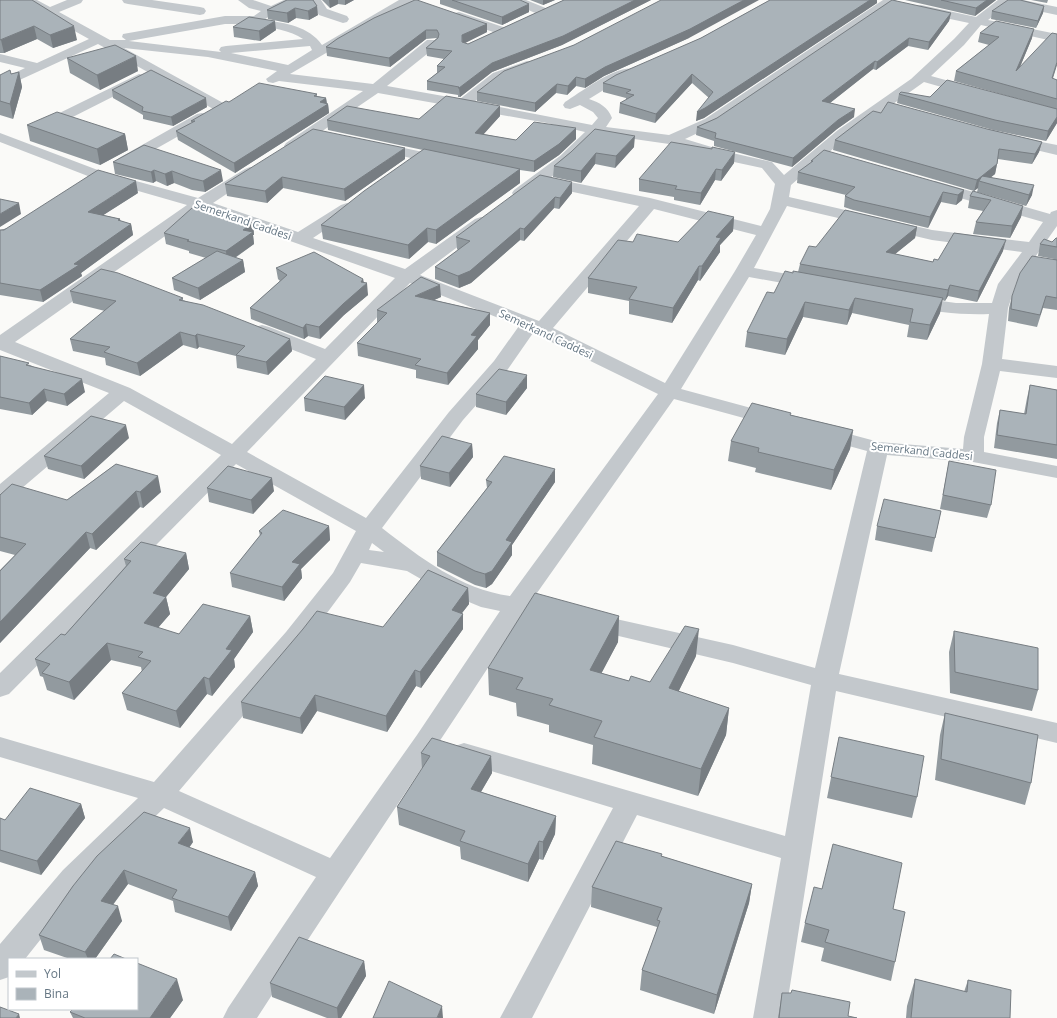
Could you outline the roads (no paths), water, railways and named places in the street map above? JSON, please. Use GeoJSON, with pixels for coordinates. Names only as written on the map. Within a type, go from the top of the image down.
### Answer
{"type":"FeatureCollection","features":[{"type":"Feature","properties":{"kind":"street"},"geometry":{"type":"LineString","coordinates":[[28,0],[100,42],[155,70],[220,107]]}},
{"type":"Feature","properties":{"kind":"street"},"geometry":{"type":"LineString","coordinates":[[50,12],[77,0]]}},
{"type":"Feature","properties":{"kind":"street"},"geometry":{"type":"LineString","coordinates":[[128,0],[200,11]]}},
{"type":"Feature","properties":{"kind":"street"},"geometry":{"type":"LineString","coordinates":[[244,0],[272,10]]}},
{"type":"Feature","properties":{"kind":"street"},"geometry":{"type":"LineString","coordinates":[[228,32],[256,20],[272,10],[294,0]]}},
{"type":"Feature","properties":{"kind":"street"},"geometry":{"type":"LineString","coordinates":[[316,0],[323,12],[343,19]]}},
{"type":"Feature","properties":{"kind":"street"},"geometry":{"type":"LineString","coordinates":[[516,0],[544,12]]}},
{"type":"Feature","properties":{"kind":"street"},"geometry":{"type":"LineString","coordinates":[[239,1018],[335,873],[426,742],[517,604],[669,392],[744,271],[778,209],[782,192],[827,155],[883,105],[921,77],[959,42],[977,22],[1007,0],[1057,11]]}},
{"type":"Feature","properties":{"kind":"street"},"geometry":{"type":"LineString","coordinates":[[262,85],[289,70],[316,47],[408,1]]}},
{"type":"Feature","properties":{"kind":"street"},"geometry":{"type":"LineString","coordinates":[[671,140],[710,122],[895,3],[977,22],[1057,38]]}},
{"type":"Feature","properties":{"kind":"street"},"geometry":{"type":"LineString","coordinates":[[531,18],[556,6]]}},
{"type":"Feature","properties":{"kind":"street"},"geometry":{"type":"LineString","coordinates":[[445,12],[507,28],[489,37]]}},
{"type":"Feature","properties":{"kind":"street"},"geometry":{"type":"LineString","coordinates":[[0,85],[37,67],[100,42],[225,20],[256,20]]}},
{"type":"Feature","properties":{"kind":"street"},"geometry":{"type":"LineString","coordinates":[[256,20],[254,22],[284,27],[297,32],[316,47]]}},
{"type":"Feature","properties":{"kind":"street"},"geometry":{"type":"LineString","coordinates":[[100,42],[215,48],[316,47]]}},
{"type":"Feature","properties":{"kind":"street"},"geometry":{"type":"LineString","coordinates":[[0,344],[112,274],[200,204],[312,133],[376,88],[432,43]]}},
{"type":"Feature","properties":{"kind":"street"},"geometry":{"type":"LineString","coordinates":[[215,48],[289,70]]}},
{"type":"Feature","properties":{"kind":"street"},"geometry":{"type":"LineString","coordinates":[[0,58],[37,67]]}},
{"type":"Feature","properties":{"kind":"street"},"geometry":{"type":"LineString","coordinates":[[464,103],[498,76],[540,60]]}},
{"type":"Feature","properties":{"kind":"street"},"geometry":{"type":"LineString","coordinates":[[547,119],[580,100],[610,80],[639,68]]}},
{"type":"Feature","properties":{"kind":"street"},"geometry":{"type":"LineString","coordinates":[[4,142],[155,70]]}},
{"type":"Feature","properties":{"kind":"street"},"geometry":{"type":"LineString","coordinates":[[276,77],[376,88],[464,103],[595,129],[671,140],[725,156],[767,165],[782,192],[932,235],[1034,257]]}},
{"type":"Feature","properties":{"kind":"street"},"geometry":{"type":"LineString","coordinates":[[921,77],[982,94]]}},
{"type":"Feature","properties":{"kind":"street"},"geometry":{"type":"LineString","coordinates":[[91,179],[234,100]]}},
{"type":"Feature","properties":{"kind":"street"},"geometry":{"type":"LineString","coordinates":[[0,688],[235,453],[407,276],[565,159],[595,129],[605,118],[604,113],[599,108],[580,100]]}},
{"type":"Feature","properties":{"kind":"street"},"geometry":{"type":"LineString","coordinates":[[883,105],[899,109]]}},
{"type":"Feature","properties":{"kind":"street"},"geometry":{"type":"LineString","coordinates":[[312,133],[327,136]]}},
{"type":"Feature","properties":{"kind":"street"},"geometry":{"type":"LineString","coordinates":[[996,136],[1057,150]]}},
{"type":"Feature","properties":{"kind":"street","name":"Semerkand Caddesi"},"geometry":{"type":"LineString","coordinates":[[4,142],[91,179],[200,204],[407,276],[536,327],[669,392],[878,448],[973,456],[1057,472]]}},
{"type":"Feature","properties":{"kind":"street"},"geometry":{"type":"LineString","coordinates":[[358,143],[460,164]]}},
{"type":"Feature","properties":{"kind":"street"},"geometry":{"type":"LineString","coordinates":[[403,168],[421,156]]}},
{"type":"Feature","properties":{"kind":"street"},"geometry":{"type":"LineString","coordinates":[[515,175],[650,203],[765,232]]}},
{"type":"Feature","properties":{"kind":"street"},"geometry":{"type":"LineString","coordinates":[[917,181],[1055,218],[1034,257],[1007,284],[999,308],[992,364],[974,437],[973,456]]}},
{"type":"Feature","properties":{"kind":"street"},"geometry":{"type":"LineString","coordinates":[[299,239],[361,198]]}},
{"type":"Feature","properties":{"kind":"street"},"geometry":{"type":"LineString","coordinates":[[0,966],[74,878],[160,794],[295,638],[342,577],[369,529],[456,416],[650,203]]}},
{"type":"Feature","properties":{"kind":"street"},"geometry":{"type":"LineString","coordinates":[[744,271],[830,287]]}},
{"type":"Feature","properties":{"kind":"street"},"geometry":{"type":"LineString","coordinates":[[892,299],[955,309],[983,310],[999,308]]}},
{"type":"Feature","properties":{"kind":"street"},"geometry":{"type":"LineString","coordinates":[[246,325],[328,356]]}},
{"type":"Feature","properties":{"kind":"street"},"geometry":{"type":"LineString","coordinates":[[0,344],[123,392],[235,453],[369,529],[413,564],[448,585],[488,601],[517,604],[733,654],[824,680],[1057,733]]}},
{"type":"Feature","properties":{"kind":"street"},"geometry":{"type":"LineString","coordinates":[[992,364],[1057,372]]}},
{"type":"Feature","properties":{"kind":"street"},"geometry":{"type":"LineString","coordinates":[[0,495],[123,392]]}},
{"type":"Feature","properties":{"kind":"street"},"geometry":{"type":"LineString","coordinates":[[769,1018],[824,680],[878,448]]}},
{"type":"Feature","properties":{"kind":"street"},"geometry":{"type":"LineString","coordinates":[[354,555],[413,564]]}},
{"type":"Feature","properties":{"kind":"street"},"geometry":{"type":"LineString","coordinates":[[426,742],[796,851]]}},
{"type":"Feature","properties":{"kind":"street"},"geometry":{"type":"LineString","coordinates":[[0,747],[160,794],[335,873]]}},
{"type":"Feature","properties":{"kind":"street"},"geometry":{"type":"LineString","coordinates":[[516,1018],[630,802]]}}]}
